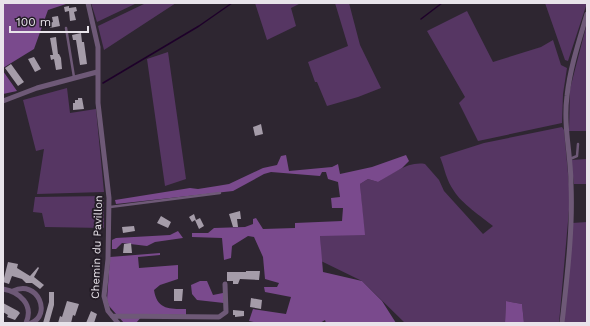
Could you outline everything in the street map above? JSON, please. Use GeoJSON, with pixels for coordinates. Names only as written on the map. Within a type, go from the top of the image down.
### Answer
{"type":"FeatureCollection","features":[{"type":"Feature","properties":{"kind":"street","name":"Chemin du Pavillon"},"geometry":{"type":"LineString","coordinates":[[88,3],[98,47],[98,103],[107,165],[109,207],[108,259],[104,296],[105,305],[118,323]]}},
{"type":"Feature","properties":{"kind":"street"},"geometry":{"type":"LineString","coordinates":[[562,323],[571,208],[566,125],[566,97],[572,66],[587,14]]}},
{"type":"Feature","properties":{"kind":"street"},"geometry":{"type":"LineString","coordinates":[[3,101],[74,77],[97,72]]}},
{"type":"Feature","properties":{"kind":"street"},"geometry":{"type":"LineString","coordinates":[[112,316],[220,317],[226,312],[225,284]]}},
{"type":"Feature","properties":{"kind":"street"},"geometry":{"type":"LineString","coordinates":[[3,289],[13,291],[23,288],[30,289],[39,297],[41,309],[40,313],[34,322],[31,323]]}},
{"type":"Feature","properties":{"kind":"street"},"geometry":{"type":"LineString","coordinates":[[13,291],[26,302],[28,314],[26,323]]}},
{"type":"Feature","properties":{"kind":"lane"},"geometry":{"type":"LineString","coordinates":[[66,28],[74,77]]}},
{"type":"Feature","properties":{"kind":"lane"},"geometry":{"type":"LineString","coordinates":[[569,159],[577,156],[578,144]]}},
{"type":"Feature","properties":{"kind":"lane"},"geometry":{"type":"LineString","coordinates":[[109,207],[220,193]]}},
{"type":"Feature","properties":{"kind":"shaded area"},"geometry":{"type":"Polygon","coordinates":[[[3,3],[69,3],[48,10],[34,49],[3,68],[3,3]]]}},
{"type":"Feature","properties":{"kind":"shaded area"},"geometry":{"type":"Polygon","coordinates":[[[91,3],[137,3],[97,22],[91,3]]]}},
{"type":"Feature","properties":{"kind":"shaded area"},"geometry":{"type":"Polygon","coordinates":[[[146,3],[176,3],[104,50],[98,26],[146,3]]]}},
{"type":"Feature","properties":{"kind":"shaded area"},"geometry":{"type":"Polygon","coordinates":[[[255,3],[301,3],[291,8],[296,26],[267,40],[255,3]]]}},
{"type":"Feature","properties":{"kind":"shaded area"},"geometry":{"type":"Polygon","coordinates":[[[335,3],[349,3],[360,45],[381,88],[358,97],[327,106],[317,82],[315,82],[308,62],[348,46],[335,3]]]}},
{"type":"Feature","properties":{"kind":"shaded area"},"geometry":{"type":"Polygon","coordinates":[[[545,3],[587,3],[568,61],[565,60],[545,3]]]}},
{"type":"Feature","properties":{"kind":"shaded area"},"geometry":{"type":"Polygon","coordinates":[[[467,11],[493,62],[541,47],[553,40],[561,65],[567,68],[563,94],[562,123],[478,141],[459,103],[465,97],[427,31],[467,11]]]}},
{"type":"Feature","properties":{"kind":"shaded area"},"geometry":{"type":"Polygon","coordinates":[[[587,23],[587,131],[569,131],[570,89],[587,23]]]}},
{"type":"Feature","properties":{"kind":"shaded area"},"geometry":{"type":"Polygon","coordinates":[[[168,52],[186,179],[165,186],[147,59],[168,52]]]}},
{"type":"Feature","properties":{"kind":"shaded area"},"geometry":{"type":"Polygon","coordinates":[[[3,71],[17,91],[3,94],[3,71]]]}},
{"type":"Feature","properties":{"kind":"shaded area"},"geometry":{"type":"Polygon","coordinates":[[[67,88],[70,113],[96,109],[104,192],[37,194],[44,149],[36,151],[23,100],[67,88]]]}},
{"type":"Feature","properties":{"kind":"shaded area"},"geometry":{"type":"Polygon","coordinates":[[[562,127],[564,130],[569,184],[569,210],[559,323],[524,323],[522,304],[506,301],[505,323],[405,323],[362,281],[321,261],[320,235],[364,234],[360,184],[368,179],[378,182],[412,164],[425,164],[439,180],[444,191],[483,234],[493,226],[457,196],[449,183],[440,157],[484,143],[562,127]]]}},
{"type":"Feature","properties":{"kind":"shaded area"},"geometry":{"type":"Polygon","coordinates":[[[286,155],[289,171],[332,167],[338,164],[340,174],[372,167],[406,155],[409,161],[402,168],[378,182],[368,179],[360,184],[365,235],[320,236],[323,272],[362,281],[382,301],[396,323],[326,323],[325,320],[320,323],[259,323],[249,321],[253,309],[286,314],[291,297],[265,292],[264,287],[277,287],[279,283],[265,279],[263,257],[254,237],[248,236],[232,246],[231,258],[224,260],[222,238],[192,237],[192,233],[208,233],[214,228],[245,227],[253,224],[253,219],[256,218],[263,229],[295,228],[295,223],[342,221],[343,208],[332,208],[331,198],[340,197],[338,182],[328,179],[326,172],[322,172],[320,176],[271,172],[264,174],[233,191],[116,204],[115,200],[190,188],[198,189],[229,184],[263,168],[277,165],[281,156],[286,155]]]}},
{"type":"Feature","properties":{"kind":"shaded area"},"geometry":{"type":"Polygon","coordinates":[[[587,159],[587,184],[574,184],[571,160],[587,159]]]}},
{"type":"Feature","properties":{"kind":"shaded area"},"geometry":{"type":"Polygon","coordinates":[[[104,196],[104,228],[45,227],[42,213],[33,212],[35,197],[104,196]]]}},
{"type":"Feature","properties":{"kind":"shaded area"},"geometry":{"type":"Polygon","coordinates":[[[587,222],[587,323],[564,323],[572,223],[587,222]]]}},
{"type":"Feature","properties":{"kind":"shaded area"},"geometry":{"type":"Polygon","coordinates":[[[178,231],[183,238],[155,242],[147,246],[122,243],[116,249],[112,249],[112,240],[116,238],[170,235],[178,231]]]}},
{"type":"Feature","properties":{"kind":"shaded area"},"geometry":{"type":"Polygon","coordinates":[[[160,253],[160,255],[138,257],[139,268],[178,265],[178,279],[160,285],[154,290],[161,305],[175,309],[186,309],[186,315],[144,314],[136,323],[124,323],[109,306],[107,300],[110,257],[160,253]]]}},
{"type":"Feature","properties":{"kind":"shaded area"},"geometry":{"type":"Polygon","coordinates":[[[200,281],[207,281],[213,295],[223,293],[224,303],[197,300],[192,294],[191,285],[200,281]]]}},
{"type":"Feature","properties":{"kind":"shaded area"},"geometry":{"type":"Polygon","coordinates":[[[506,301],[522,304],[524,323],[505,323],[506,301]]]}},
{"type":"Feature","properties":{"kind":"building"},"geometry":{"type":"Polygon","coordinates":[[[69,6],[69,8],[76,7],[77,11],[74,12],[76,20],[70,21],[69,11],[65,12],[64,7],[69,6]]]}},
{"type":"Feature","properties":{"kind":"building"},"geometry":{"type":"Polygon","coordinates":[[[58,16],[60,26],[50,28],[49,23],[53,22],[52,17],[58,16]]]}},
{"type":"Feature","properties":{"kind":"building"},"geometry":{"type":"Polygon","coordinates":[[[81,33],[82,42],[84,42],[87,64],[80,65],[76,40],[73,40],[72,35],[81,33]]]}},
{"type":"Feature","properties":{"kind":"building"},"geometry":{"type":"Polygon","coordinates":[[[56,37],[62,69],[56,70],[54,59],[51,60],[50,55],[53,55],[50,38],[56,37]]]}},
{"type":"Feature","properties":{"kind":"building"},"geometry":{"type":"Polygon","coordinates":[[[34,57],[41,69],[35,72],[28,59],[34,57]]]}},
{"type":"Feature","properties":{"kind":"building"},"geometry":{"type":"Polygon","coordinates":[[[11,64],[24,82],[18,86],[5,68],[11,64]]]}},
{"type":"Feature","properties":{"kind":"building"},"geometry":{"type":"Polygon","coordinates":[[[78,98],[82,98],[84,109],[73,110],[73,103],[75,103],[75,100],[78,100],[78,98]]]}},
{"type":"Feature","properties":{"kind":"building"},"geometry":{"type":"Polygon","coordinates":[[[261,124],[263,134],[255,136],[253,127],[261,124]]]}},
{"type":"Feature","properties":{"kind":"building"},"geometry":{"type":"Polygon","coordinates":[[[240,211],[241,219],[237,219],[238,227],[233,227],[229,214],[240,211]]]}},
{"type":"Feature","properties":{"kind":"building"},"geometry":{"type":"Polygon","coordinates":[[[194,214],[196,220],[200,218],[204,226],[199,229],[195,220],[192,222],[189,217],[194,214]]]}},
{"type":"Feature","properties":{"kind":"building"},"geometry":{"type":"Polygon","coordinates":[[[161,216],[171,222],[168,228],[157,223],[161,216]]]}},
{"type":"Feature","properties":{"kind":"building"},"geometry":{"type":"Polygon","coordinates":[[[134,226],[135,231],[123,233],[122,227],[134,226]]]}},
{"type":"Feature","properties":{"kind":"building"},"geometry":{"type":"Polygon","coordinates":[[[131,243],[132,253],[123,253],[124,244],[131,243]]]}},
{"type":"Feature","properties":{"kind":"building"},"geometry":{"type":"Polygon","coordinates":[[[8,262],[18,264],[17,268],[30,276],[38,267],[39,268],[34,277],[44,285],[40,289],[32,283],[26,283],[22,279],[12,276],[9,284],[3,282],[8,262]]]}},
{"type":"Feature","properties":{"kind":"building"},"geometry":{"type":"Polygon","coordinates":[[[260,271],[259,280],[240,279],[238,284],[233,284],[233,281],[227,281],[227,272],[260,271]]]}},
{"type":"Feature","properties":{"kind":"building"},"geometry":{"type":"Polygon","coordinates":[[[174,289],[183,289],[182,301],[174,301],[174,289]]]}},
{"type":"Feature","properties":{"kind":"building"},"geometry":{"type":"Polygon","coordinates":[[[49,292],[54,292],[54,305],[49,323],[43,323],[49,302],[49,292]]]}},
{"type":"Feature","properties":{"kind":"building"},"geometry":{"type":"Polygon","coordinates":[[[251,298],[262,300],[261,309],[250,307],[251,298]]]}},
{"type":"Feature","properties":{"kind":"building"},"geometry":{"type":"Polygon","coordinates":[[[67,301],[79,304],[75,316],[73,315],[71,323],[58,323],[60,316],[62,317],[67,301]]]}},
{"type":"Feature","properties":{"kind":"building"},"geometry":{"type":"Polygon","coordinates":[[[3,303],[20,313],[15,320],[7,317],[8,315],[3,312],[3,303]]]}},
{"type":"Feature","properties":{"kind":"building"},"geometry":{"type":"Polygon","coordinates":[[[233,310],[244,311],[244,316],[235,317],[235,315],[233,315],[233,310]]]}},
{"type":"Feature","properties":{"kind":"building"},"geometry":{"type":"Polygon","coordinates":[[[91,311],[97,314],[94,323],[86,323],[91,311]]]}},
{"type":"Feature","properties":{"kind":"waterway"},"geometry":{"type":"LineString","coordinates":[[103,83],[199,26],[232,3]]}},
{"type":"Feature","properties":{"kind":"waterway"},"geometry":{"type":"LineString","coordinates":[[421,19],[442,3]]}}]}
